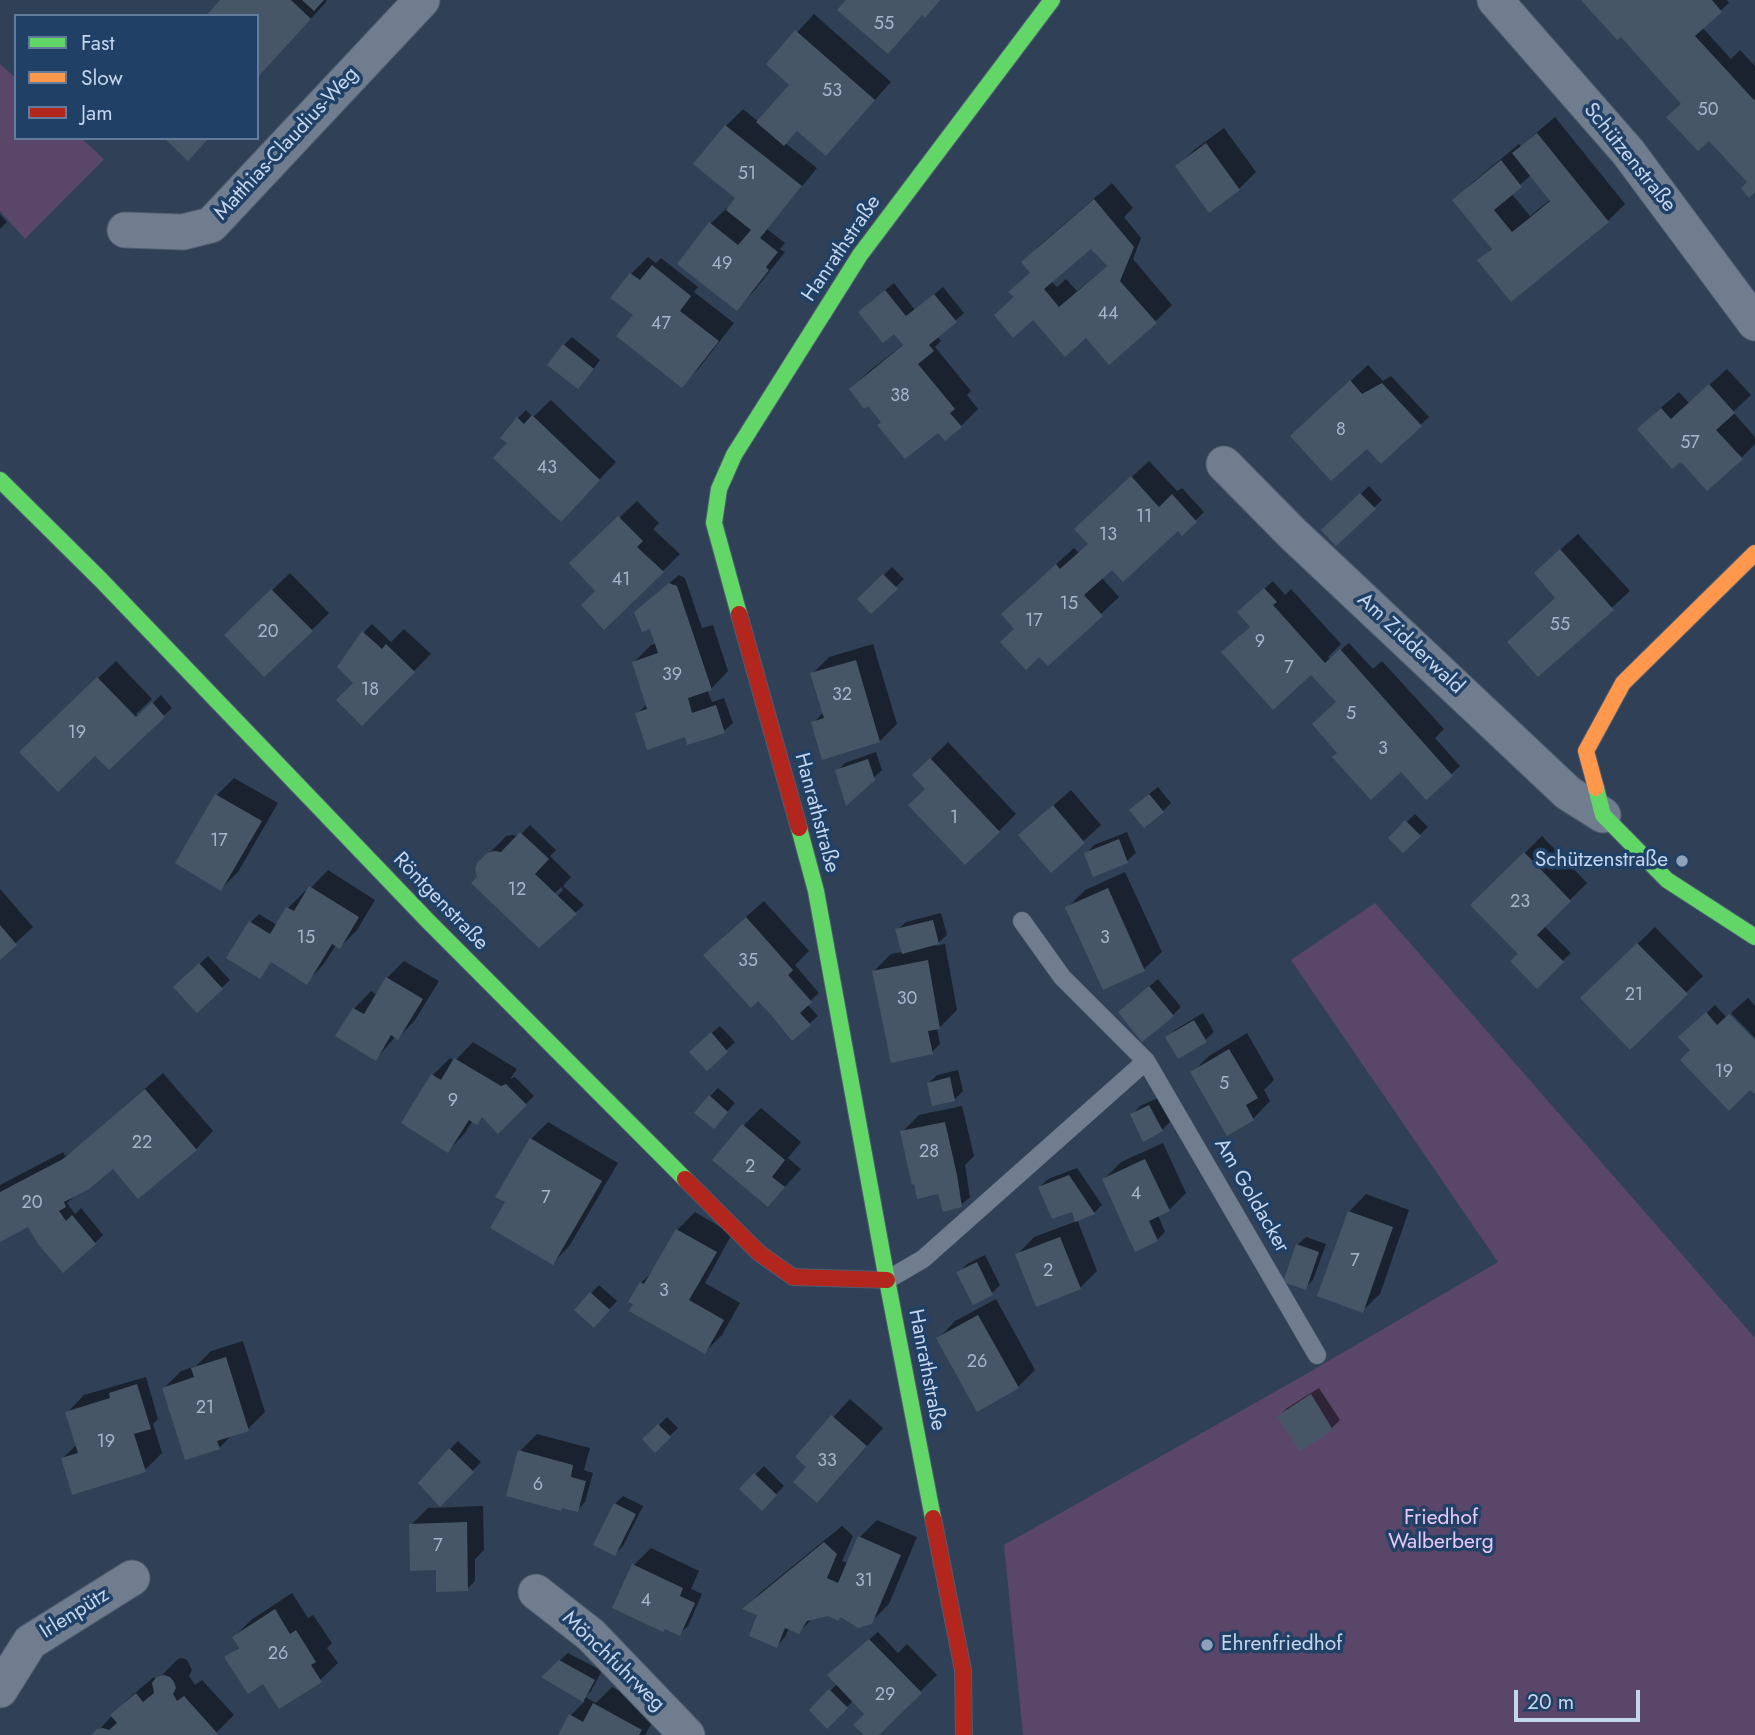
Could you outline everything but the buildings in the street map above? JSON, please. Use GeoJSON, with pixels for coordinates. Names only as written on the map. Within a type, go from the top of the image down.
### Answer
{"type":"FeatureCollection","features":[{"type":"Feature","properties":{"kind":"street","name":"Matthias-Claudius-Weg"},"geometry":{"type":"LineString","coordinates":[[125,230],[183,232],[211,225],[422,0]]}},
{"type":"Feature","properties":{"kind":"street","name":"Hanrathstraße"},"geometry":{"type":"LineString","coordinates":[[964,1735],[963,1670],[887,1280],[816,891],[715,523],[719,489],[734,455],[860,255],[1052,0]]}},
{"type":"Feature","properties":{"kind":"street","name":"Schützenstraße"},"geometry":{"type":"LineString","coordinates":[[1495,0],[1628,152],[1755,323]]}},
{"type":"Feature","properties":{"kind":"street","name":"Am Zidderwald"},"geometry":{"type":"LineString","coordinates":[[1224,464],[1292,533],[1568,793],[1603,814]]}},
{"type":"Feature","properties":{"kind":"street","name":"Röntgenstraße"},"geometry":{"type":"LineString","coordinates":[[0,480],[101,580],[428,921],[759,1253],[793,1277],[887,1280]]}},
{"type":"Feature","properties":{"kind":"street"},"geometry":{"type":"LineString","coordinates":[[1755,553],[1623,683],[1586,751],[1603,814],[1667,880],[1755,937]]}},
{"type":"Feature","properties":{"kind":"street","name":"Irlenpütz"},"geometry":{"type":"LineString","coordinates":[[0,1690],[30,1643],[132,1578]]}},
{"type":"Feature","properties":{"kind":"street","name":"Mönchfuhrweg"},"geometry":{"type":"LineString","coordinates":[[536,1592],[591,1635],[687,1735]]}},
{"type":"Feature","properties":{"kind":"lane","name":"Am Goldacker"},"geometry":{"type":"LineString","coordinates":[[1022,921],[1062,977],[1146,1061],[1317,1354]]}},
{"type":"Feature","properties":{"kind":"lane"},"geometry":{"type":"LineString","coordinates":[[887,1280],[923,1259],[1146,1061]]}},
{"type":"Feature","properties":{"kind":"green space"},"geometry":{"type":"Polygon","coordinates":[[[0,64],[14,76],[14,140],[83,140],[104,159],[25,239],[0,211],[0,64]]]}},
{"type":"Feature","properties":{"kind":"green space","name":"Friedhof Walberberg"},"geometry":{"type":"Polygon","coordinates":[[[1375,903],[1755,1338],[1755,1735],[1023,1735],[1004,1545],[1498,1262],[1291,960],[1375,903]]]}},
{"type":"Feature","properties":{"kind":"traffic: fast"},"geometry":{"type":"LineString","coordinates":[[739,614],[714,523],[719,489],[734,455],[860,255],[1052,0]]}},
{"type":"Feature","properties":{"kind":"traffic: fast"},"geometry":{"type":"LineString","coordinates":[[0,480],[101,580],[428,921],[685,1179]]}},
{"type":"Feature","properties":{"kind":"traffic: fast"},"geometry":{"type":"LineString","coordinates":[[1596,788],[1603,815],[1667,880],[1755,937]]}},
{"type":"Feature","properties":{"kind":"traffic: fast"},"geometry":{"type":"LineString","coordinates":[[799,828],[816,891],[933,1518]]}},
{"type":"Feature","properties":{"kind":"traffic: slow"},"geometry":{"type":"LineString","coordinates":[[1596,788],[1586,751],[1623,683],[1755,553]]}},
{"type":"Feature","properties":{"kind":"traffic: jam"},"geometry":{"type":"LineString","coordinates":[[739,614],[799,828]]}},
{"type":"Feature","properties":{"kind":"traffic: jam"},"geometry":{"type":"LineString","coordinates":[[685,1179],[759,1253],[793,1277],[887,1280]]}},
{"type":"Feature","properties":{"kind":"traffic: jam"},"geometry":{"type":"LineString","coordinates":[[933,1518],[963,1670],[964,1735]]}},
{"type":"Feature","properties":{"kind":"place","name":"Schützenstraße"},"geometry":{"type":"Point","coordinates":[1682,861]}},
{"type":"Feature","properties":{"kind":"place","name":"Ehrenfriedhof"},"geometry":{"type":"Point","coordinates":[1207,1645]}}]}
